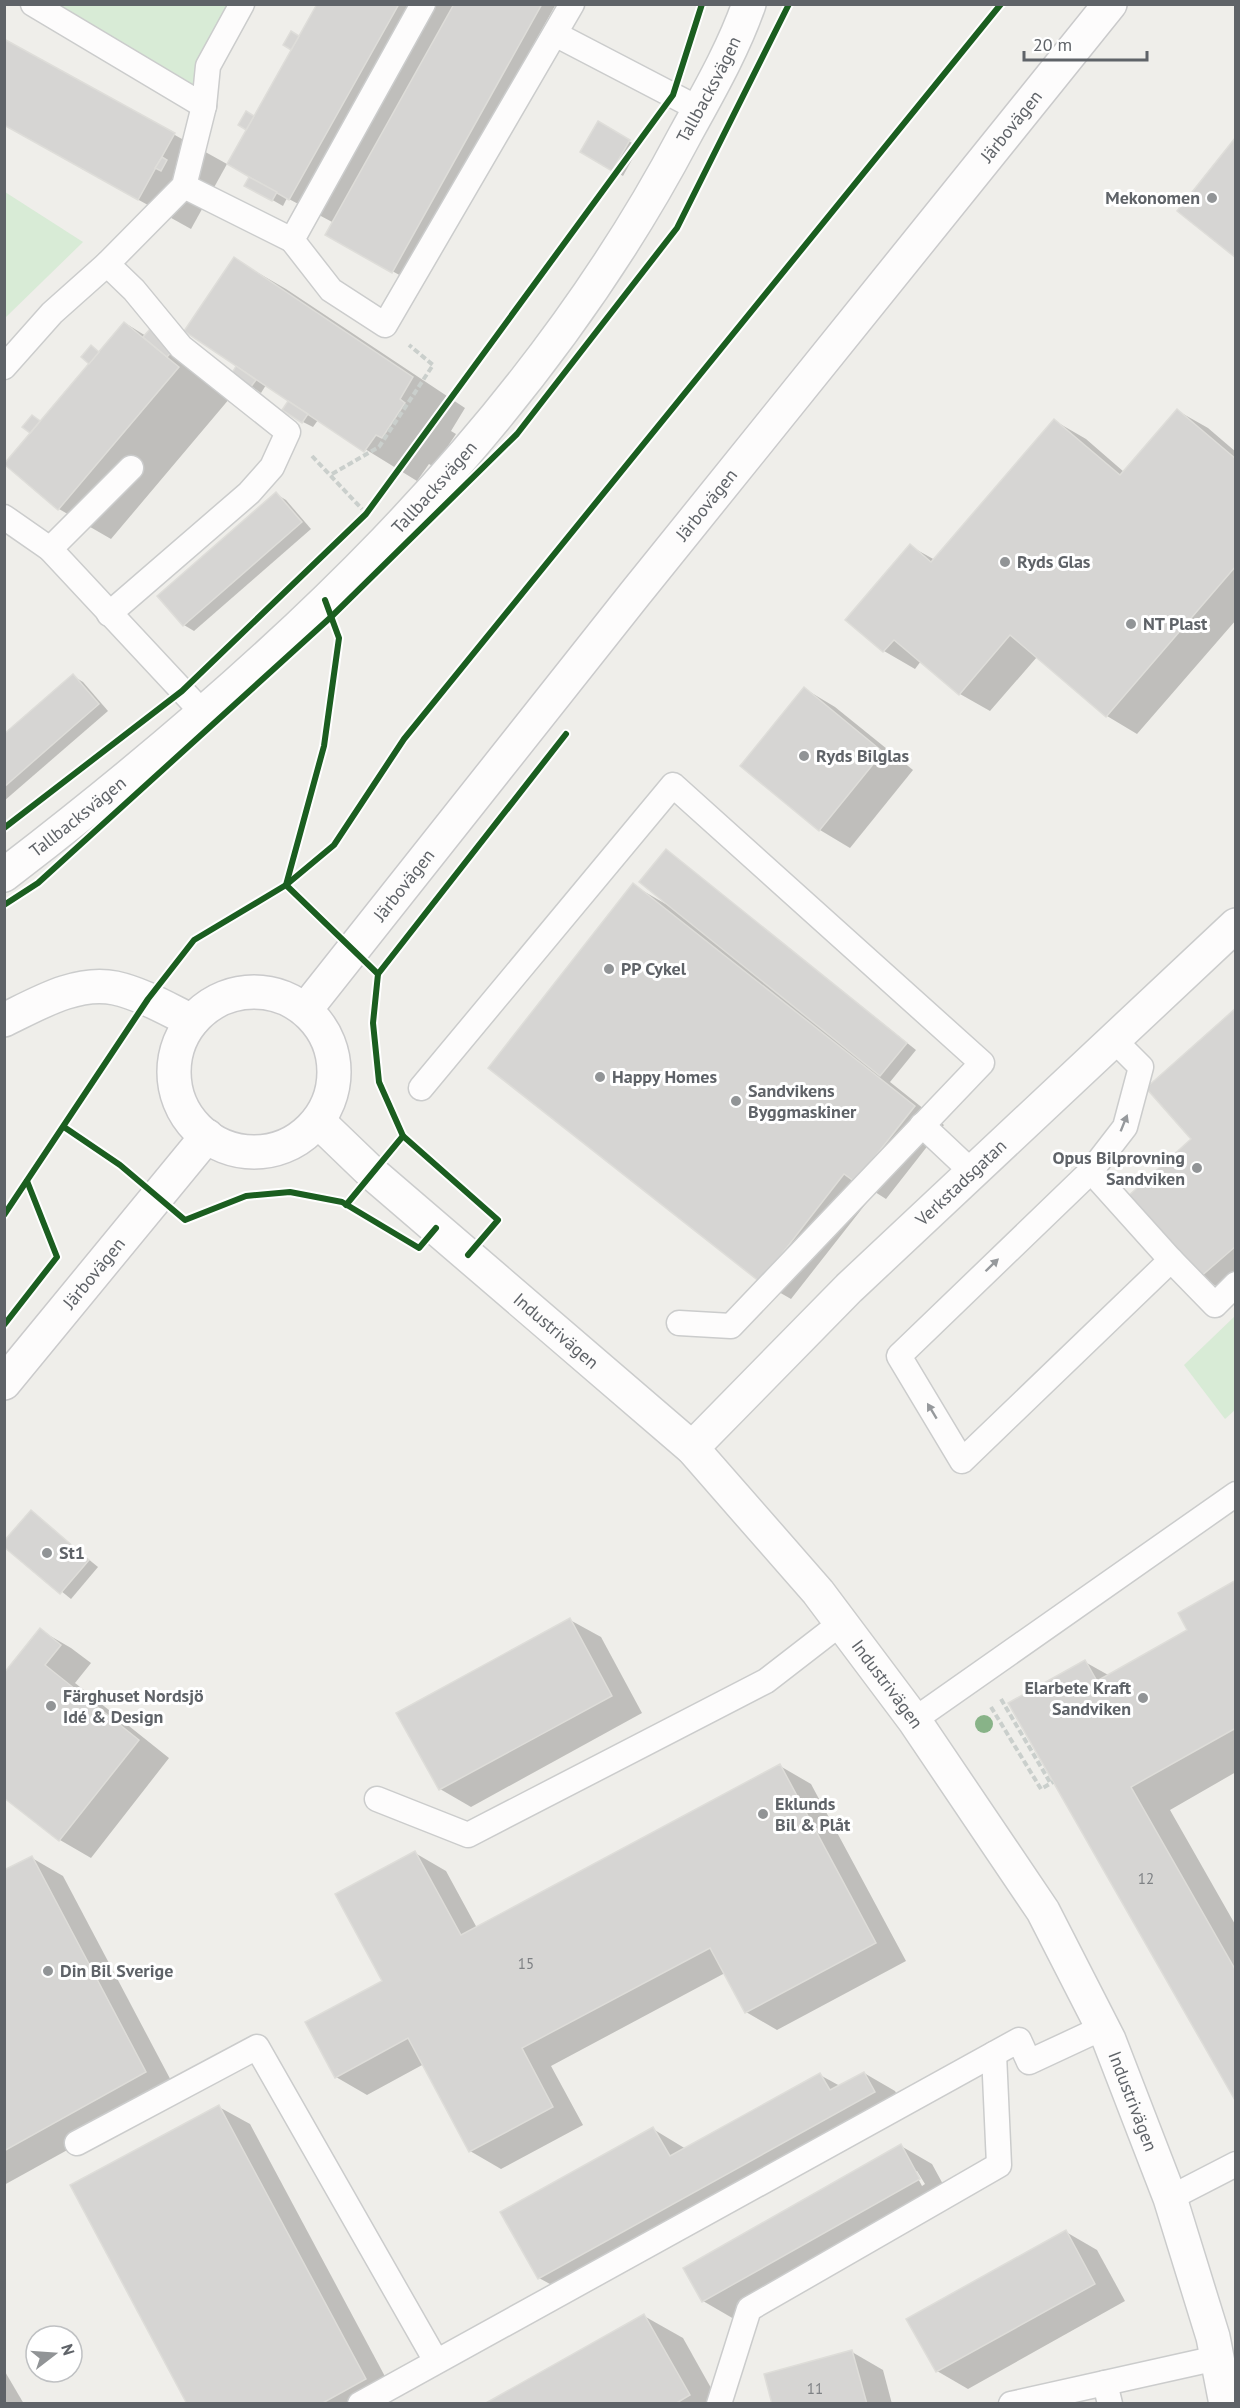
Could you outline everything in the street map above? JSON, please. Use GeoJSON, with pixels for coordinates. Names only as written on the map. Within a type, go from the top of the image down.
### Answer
{"type":"FeatureCollection","features":[{"type":"Feature","properties":{"kind":"street","name":"Tallbacksvägen"},"geometry":{"type":"LineString","coordinates":[[4,875],[103,800],[204,714],[398,529],[480,438],[610,266],[653,197],[699,109],[749,4]]}},
{"type":"Feature","properties":{"kind":"street","name":"Järbovägen"},"geometry":{"type":"LineString","coordinates":[[306,1009],[634,595],[1110,4]]}},
{"type":"Feature","properties":{"kind":"street","name":"Verkstadsgatan"},"geometry":{"type":"LineString","coordinates":[[692,1448],[849,1288],[1236,925]]}},
{"type":"Feature","properties":{"kind":"street"},"geometry":{"type":"LineString","coordinates":[[4,1020],[45,1000],[80,989],[113,988],[148,999],[192,1021]]}},
{"type":"Feature","properties":{"kind":"street"},"geometry":{"type":"LineString","coordinates":[[247,991],[279,996],[306,1009],[323,1029],[330,1046],[334,1069],[332,1092],[319,1122],[301,1137],[267,1151],[225,1148],[207,1136],[180,1104],[176,1083],[175,1063],[179,1041],[192,1021],[214,1002],[247,991]]}},
{"type":"Feature","properties":{"kind":"street","name":"Industrivägen"},"geometry":{"type":"LineString","coordinates":[[319,1122],[372,1173],[692,1448],[818,1592],[914,1720],[1043,1911],[1102,2028],[1170,2198],[1217,2358],[1226,2403]]}},
{"type":"Feature","properties":{"kind":"street","name":"Järbovägen"},"geometry":{"type":"LineString","coordinates":[[4,1383],[207,1136]]}},
{"type":"Feature","properties":{"kind":"lane"},"geometry":{"type":"LineString","coordinates":[[33,4],[204,106]]}},
{"type":"Feature","properties":{"kind":"lane"},"geometry":{"type":"LineString","coordinates":[[4,367],[52,313],[107,264],[184,186],[204,106],[208,66],[242,4]]}},
{"type":"Feature","properties":{"kind":"lane"},"geometry":{"type":"LineString","coordinates":[[292,240],[423,4]]}},
{"type":"Feature","properties":{"kind":"lane"},"geometry":{"type":"LineString","coordinates":[[184,186],[292,240],[331,290],[386,325],[572,4]]}},
{"type":"Feature","properties":{"kind":"lane"},"geometry":{"type":"LineString","coordinates":[[555,34],[699,109]]}},
{"type":"Feature","properties":{"kind":"lane"},"geometry":{"type":"LineString","coordinates":[[107,264],[134,290],[181,346],[288,432],[273,467],[249,493],[109,614]]}},
{"type":"Feature","properties":{"kind":"lane"},"geometry":{"type":"LineString","coordinates":[[50,549],[131,468]]}},
{"type":"Feature","properties":{"kind":"lane"},"geometry":{"type":"LineString","coordinates":[[4,517],[50,549],[204,714]]}},
{"type":"Feature","properties":{"kind":"lane"},"geometry":{"type":"LineString","coordinates":[[422,1088],[673,785],[982,1062],[731,1326],[679,1323]]}},
{"type":"Feature","properties":{"kind":"lane"},"geometry":{"type":"LineString","coordinates":[[1113,1040],[1141,1067],[1125,1127],[1091,1171],[898,1356],[962,1461],[1171,1260]]}},
{"type":"Feature","properties":{"kind":"lane"},"geometry":{"type":"LineString","coordinates":[[922,1125],[972,1172]]}},
{"type":"Feature","properties":{"kind":"lane"},"geometry":{"type":"LineString","coordinates":[[1091,1171],[1215,1305],[1236,1284]]}},
{"type":"Feature","properties":{"kind":"lane"},"geometry":{"type":"LineString","coordinates":[[914,1720],[1236,1494]]}},
{"type":"Feature","properties":{"kind":"lane"},"geometry":{"type":"LineString","coordinates":[[377,1799],[468,1835],[766,1681],[841,1623]]}},
{"type":"Feature","properties":{"kind":"lane"},"geometry":{"type":"LineString","coordinates":[[360,2403],[1019,2040],[1029,2062],[1102,2028]]}},
{"type":"Feature","properties":{"kind":"lane"},"geometry":{"type":"LineString","coordinates":[[77,2143],[256,2047],[436,2361]]}},
{"type":"Feature","properties":{"kind":"lane"},"geometry":{"type":"LineString","coordinates":[[719,2403],[749,2309],[999,2165],[994,2054]]}},
{"type":"Feature","properties":{"kind":"lane"},"geometry":{"type":"LineString","coordinates":[[1170,2198],[1236,2164]]}},
{"type":"Feature","properties":{"kind":"lane"},"geometry":{"type":"LineString","coordinates":[[1011,2403],[1108,2393],[1217,2358]]}},
{"type":"Feature","properties":{"kind":"path"},"geometry":{"type":"LineString","coordinates":[[332,474],[379,447],[433,365],[386,325]]}},
{"type":"Feature","properties":{"kind":"path"},"geometry":{"type":"LineString","coordinates":[[288,432],[332,474],[366,514],[373,504]]}},
{"type":"Feature","properties":{"kind":"path"},"geometry":{"type":"LineString","coordinates":[[974,1678],[1041,1790],[1052,1783],[1007,1710]]}},
{"type":"Feature","properties":{"kind":"green space"},"geometry":{"type":"Polygon","coordinates":[[[33,5],[242,5],[204,106],[33,5]]]}},
{"type":"Feature","properties":{"kind":"green space"},"geometry":{"type":"Polygon","coordinates":[[[5,192],[83,242],[5,318],[5,192]]]}},
{"type":"Feature","properties":{"kind":"green space"},"geometry":{"type":"Polygon","coordinates":[[[1235,1316],[1235,1410],[1225,1419],[1184,1365],[1235,1316]]]}},
{"type":"Feature","properties":{"kind":"building"},"geometry":{"type":"Polygon","coordinates":[[[317,4],[399,4],[289,200],[227,164],[317,4]]]}},
{"type":"Feature","properties":{"kind":"building"},"geometry":{"type":"Polygon","coordinates":[[[454,4],[542,4],[392,273],[325,235],[454,4]]]}},
{"type":"Feature","properties":{"kind":"building"},"geometry":{"type":"Polygon","coordinates":[[[291,31],[299,36],[291,50],[283,45],[291,31]]]}},
{"type":"Feature","properties":{"kind":"building"},"geometry":{"type":"Polygon","coordinates":[[[4,39],[175,133],[138,200],[4,125],[4,39]]]}},
{"type":"Feature","properties":{"kind":"building"},"geometry":{"type":"Polygon","coordinates":[[[246,111],[254,116],[246,130],[238,125],[246,111]]]}},
{"type":"Feature","properties":{"kind":"building"},"geometry":{"type":"Polygon","coordinates":[[[598,121],[630,140],[612,171],[580,152],[598,121]]]}},
{"type":"Feature","properties":{"kind":"building"},"geometry":{"type":"Polygon","coordinates":[[[1236,137],[1236,258],[1177,211],[1236,137]]]}},
{"type":"Feature","properties":{"kind":"building"},"geometry":{"type":"Polygon","coordinates":[[[162,157],[167,160],[161,171],[155,168],[162,157]]]}},
{"type":"Feature","properties":{"kind":"building"},"geometry":{"type":"Polygon","coordinates":[[[249,177],[277,192],[272,201],[244,186],[249,177]]]}},
{"type":"Feature","properties":{"kind":"building"},"geometry":{"type":"Polygon","coordinates":[[[234,257],[413,377],[400,399],[405,403],[382,438],[376,435],[364,452],[184,331],[234,257]]]}},
{"type":"Feature","properties":{"kind":"building"},"geometry":{"type":"Polygon","coordinates":[[[124,322],[179,367],[58,510],[4,464],[124,322]]]}},
{"type":"Feature","properties":{"kind":"building"},"geometry":{"type":"Polygon","coordinates":[[[150,329],[173,350],[167,357],[143,337],[150,329]]]}},
{"type":"Feature","properties":{"kind":"building"},"geometry":{"type":"Polygon","coordinates":[[[91,345],[99,352],[89,364],[81,357],[91,345]]]}},
{"type":"Feature","properties":{"kind":"building"},"geometry":{"type":"Polygon","coordinates":[[[236,366],[256,380],[250,388],[231,375],[236,366]]]}},
{"type":"Feature","properties":{"kind":"building"},"geometry":{"type":"Polygon","coordinates":[[[288,401],[308,414],[302,423],[282,410],[288,401]]]}},
{"type":"Feature","properties":{"kind":"building"},"geometry":{"type":"Polygon","coordinates":[[[1177,409],[1236,459],[1236,566],[1106,717],[1010,635],[959,695],[894,640],[883,652],[845,620],[910,544],[931,562],[1054,419],[1120,475],[1177,409]]]}},
{"type":"Feature","properties":{"kind":"building"},"geometry":{"type":"Polygon","coordinates":[[[32,415],[40,421],[30,433],[22,427],[32,415]]]}},
{"type":"Feature","properties":{"kind":"building"},"geometry":{"type":"Polygon","coordinates":[[[276,492],[302,522],[183,626],[157,596],[276,492]]]}},
{"type":"Feature","properties":{"kind":"building"},"geometry":{"type":"Polygon","coordinates":[[[73,674],[99,704],[4,787],[4,734],[73,674]]]}},
{"type":"Feature","properties":{"kind":"building"},"geometry":{"type":"Polygon","coordinates":[[[804,687],[883,752],[819,831],[740,766],[804,687]]]}},
{"type":"Feature","properties":{"kind":"building"},"geometry":{"type":"Polygon","coordinates":[[[666,849],[907,1043],[880,1076],[639,882],[666,849]]]}},
{"type":"Feature","properties":{"kind":"building"},"geometry":{"type":"Polygon","coordinates":[[[633,883],[915,1106],[855,1182],[844,1174],[760,1282],[488,1068],[633,883]]]}},
{"type":"Feature","properties":{"kind":"building","name":"Opus Bilprovning Sandviken"},"geometry":{"type":"Polygon","coordinates":[[[1236,1008],[1236,1246],[1199,1278],[1126,1198],[1191,1139],[1146,1088],[1236,1008]]]}},
{"type":"Feature","properties":{"kind":"building","name":"St1"},"geometry":{"type":"Polygon","coordinates":[[[31,1510],[89,1560],[60,1594],[4,1547],[4,1541],[31,1510]]]}},
{"type":"Feature","properties":{"kind":"building"},"geometry":{"type":"Polygon","coordinates":[[[1236,1580],[1236,1728],[1131,1787],[1236,1971],[1236,2102],[1008,1703],[1085,1660],[1097,1681],[1187,1630],[1178,1613],[1236,1580]]]}},
{"type":"Feature","properties":{"kind":"building"},"geometry":{"type":"Polygon","coordinates":[[[570,1618],[612,1696],[439,1790],[396,1713],[570,1618]]]}},
{"type":"Feature","properties":{"kind":"building","name":"Färghuset Nordsjö Idé & Design"},"geometry":{"type":"Polygon","coordinates":[[[40,1628],[61,1645],[45,1665],[139,1740],[59,1841],[4,1798],[4,1673],[40,1628]]]}},
{"type":"Feature","properties":{"kind":"building"},"geometry":{"type":"Polygon","coordinates":[[[780,1764],[876,1943],[745,2013],[710,1948],[522,2048],[553,2107],[469,2152],[408,2038],[335,2078],[305,2022],[382,1981],[335,1894],[415,1851],[461,1935],[780,1764]]]}},
{"type":"Feature","properties":{"kind":"building","name":"Din Bil Sverige"},"geometry":{"type":"Polygon","coordinates":[[[32,1856],[146,2072],[4,2151],[4,1870],[32,1856]]]}},
{"type":"Feature","properties":{"kind":"building"},"geometry":{"type":"Polygon","coordinates":[[[864,2072],[875,2092],[538,2279],[500,2212],[653,2127],[670,2156],[820,2073],[830,2090],[864,2072]]]}},
{"type":"Feature","properties":{"kind":"building"},"geometry":{"type":"Polygon","coordinates":[[[219,2105],[366,2379],[321,2404],[187,2404],[70,2185],[219,2105]]]}},
{"type":"Feature","properties":{"kind":"building"},"geometry":{"type":"Polygon","coordinates":[[[901,2144],[920,2179],[702,2302],[683,2268],[901,2144]]]}},
{"type":"Feature","properties":{"kind":"building"},"geometry":{"type":"Polygon","coordinates":[[[1066,2230],[1095,2284],[936,2372],[906,2319],[1066,2230]]]}},
{"type":"Feature","properties":{"kind":"building"},"geometry":{"type":"Polygon","coordinates":[[[644,2314],[690,2395],[675,2404],[484,2404],[644,2314]]]}},
{"type":"Feature","properties":{"kind":"building"},"geometry":{"type":"Polygon","coordinates":[[[852,2350],[867,2404],[772,2404],[764,2374],[852,2350]]]}},
{"type":"Feature","properties":{"kind":"cycle path"},"geometry":{"type":"LineString","coordinates":[[4,828],[182,691],[366,514],[673,95],[702,4]]}},
{"type":"Feature","properties":{"kind":"cycle path"},"geometry":{"type":"LineString","coordinates":[[4,905],[38,883],[331,617],[517,434],[677,228],[789,4]]}},
{"type":"Feature","properties":{"kind":"cycle path"},"geometry":{"type":"LineString","coordinates":[[4,1215],[148,999],[194,940],[286,885],[334,845],[404,739],[1001,4]]}},
{"type":"Feature","properties":{"kind":"cycle path"},"geometry":{"type":"LineString","coordinates":[[286,885],[324,746],[339,638],[325,600]]}},
{"type":"Feature","properties":{"kind":"cycle path"},"geometry":{"type":"LineString","coordinates":[[378,974],[566,734]]}},
{"type":"Feature","properties":{"kind":"cycle path"},"geometry":{"type":"LineString","coordinates":[[286,885],[378,974],[373,1023],[379,1082],[403,1136],[498,1220],[468,1255]]}},
{"type":"Feature","properties":{"kind":"cycle path"},"geometry":{"type":"LineString","coordinates":[[64,1127],[120,1165],[185,1220],[246,1196],[290,1192],[342,1202],[419,1248],[436,1228]]}},
{"type":"Feature","properties":{"kind":"cycle path"},"geometry":{"type":"LineString","coordinates":[[346,1205],[403,1136]]}},
{"type":"Feature","properties":{"kind":"cycle path"},"geometry":{"type":"LineString","coordinates":[[4,1325],[57,1257],[27,1181]]}},
{"type":"Feature","properties":{"kind":"place","name":"Mekonomen"},"geometry":{"type":"Point","coordinates":[1212,198]}},
{"type":"Feature","properties":{"kind":"place","name":"Ryds Glas"},"geometry":{"type":"Point","coordinates":[1005,562]}},
{"type":"Feature","properties":{"kind":"place","name":"NT Plast"},"geometry":{"type":"Point","coordinates":[1131,624]}},
{"type":"Feature","properties":{"kind":"place","name":"Ryds Bilglas"},"geometry":{"type":"Point","coordinates":[804,756]}},
{"type":"Feature","properties":{"kind":"place","name":"PP Cykel"},"geometry":{"type":"Point","coordinates":[609,969]}},
{"type":"Feature","properties":{"kind":"place","name":"Happy Homes"},"geometry":{"type":"Point","coordinates":[600,1077]}},
{"type":"Feature","properties":{"kind":"place","name":"Sandvikens Byggmaskiner"},"geometry":{"type":"Point","coordinates":[736,1101]}},
{"type":"Feature","properties":{"kind":"place","name":"Opus Bilprovning Sandviken"},"geometry":{"type":"Point","coordinates":[1197,1168]}},
{"type":"Feature","properties":{"kind":"place","name":"St1"},"geometry":{"type":"Point","coordinates":[47,1553]}},
{"type":"Feature","properties":{"kind":"place","name":"Elarbete Kraft Sandviken"},"geometry":{"type":"Point","coordinates":[1143,1698]}},
{"type":"Feature","properties":{"kind":"place","name":"Färghuset Nordsjö Idé & Design"},"geometry":{"type":"Point","coordinates":[51,1706]}},
{"type":"Feature","properties":{"kind":"place","name":"Eklunds Bil & Plåt"},"geometry":{"type":"Point","coordinates":[763,1814]}},
{"type":"Feature","properties":{"kind":"place","name":"Din Bil Sverige"},"geometry":{"type":"Point","coordinates":[48,1971]}}]}
